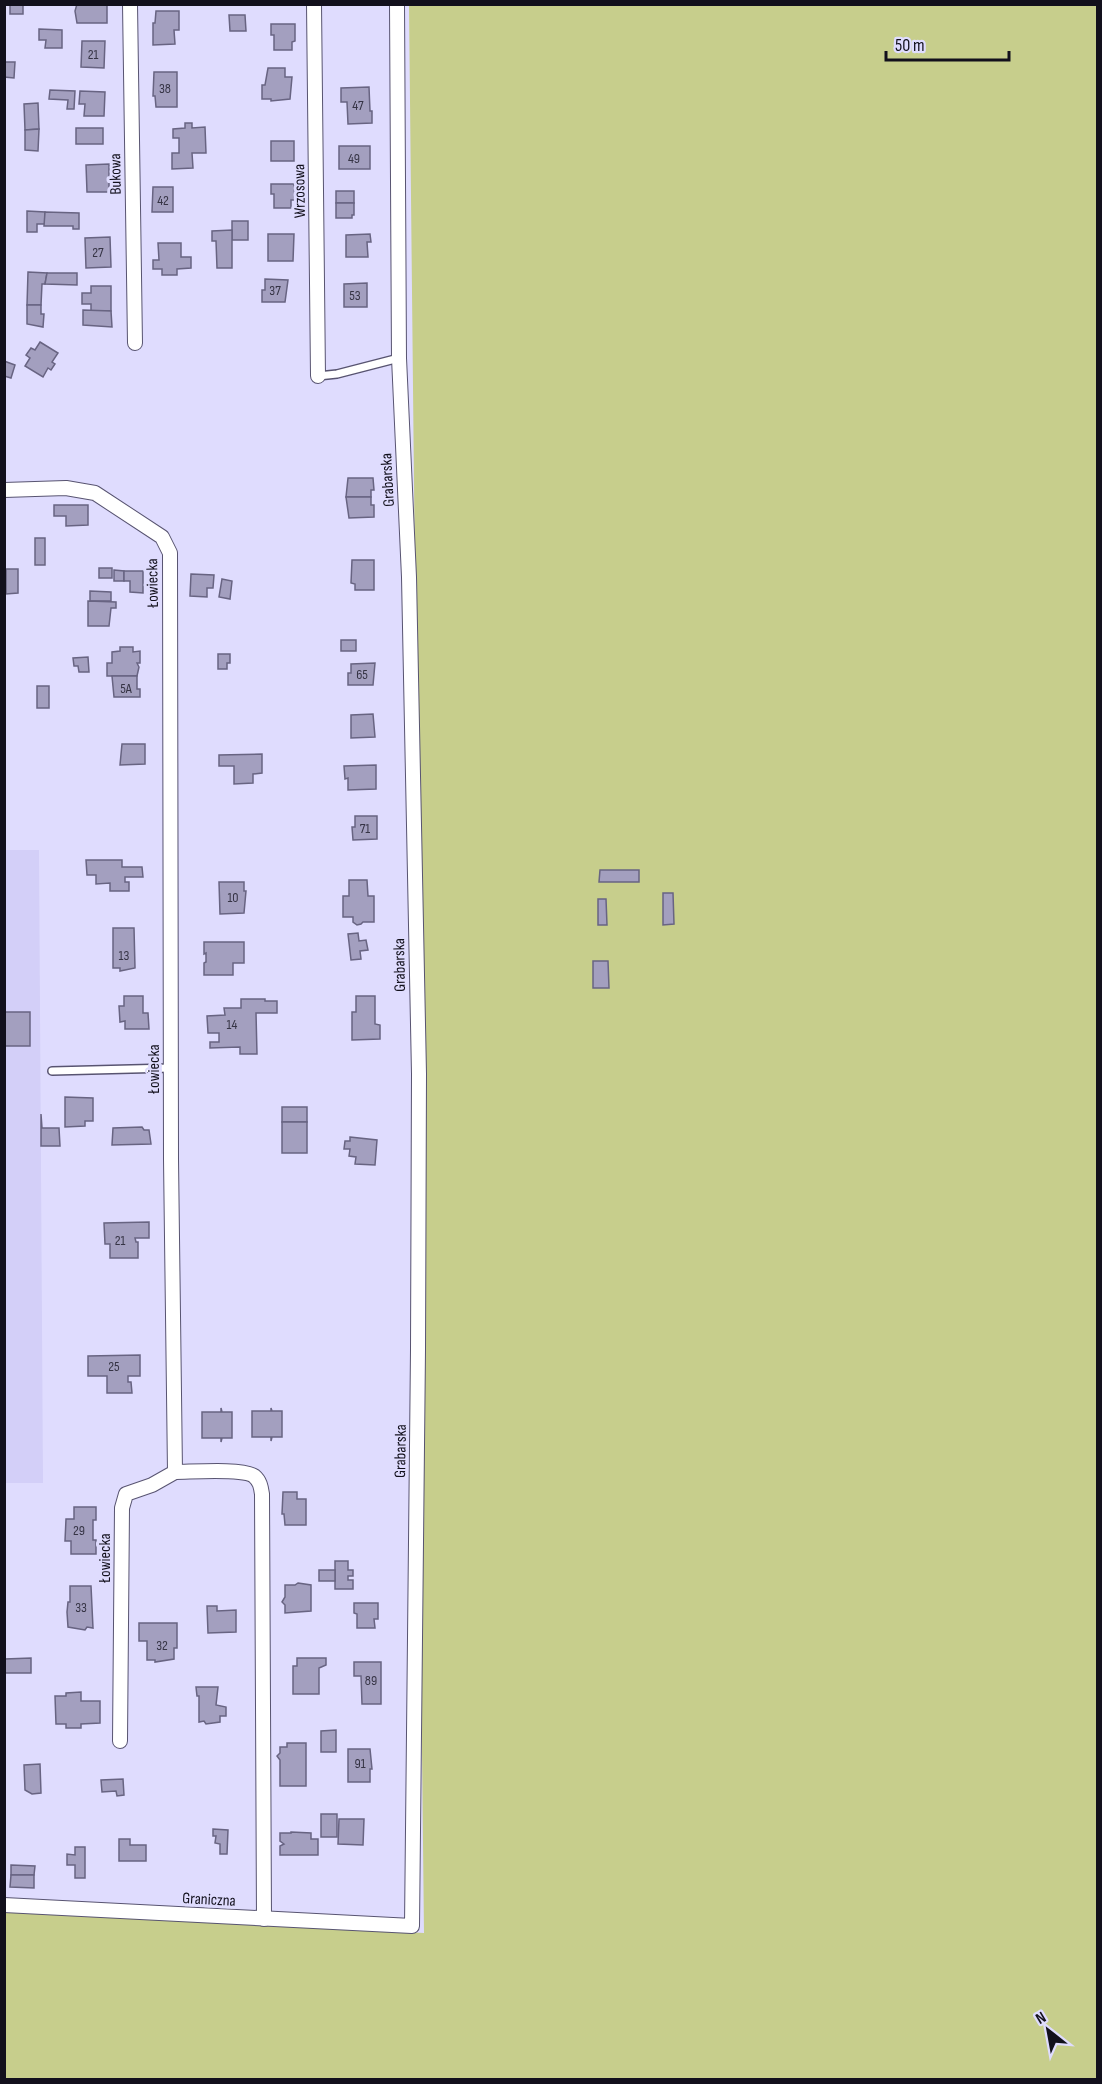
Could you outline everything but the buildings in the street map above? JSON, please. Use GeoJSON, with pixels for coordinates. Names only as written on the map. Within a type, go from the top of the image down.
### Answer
{"type":"FeatureCollection","features":[{"type":"Feature","properties":{"kind":"street","name":"Bukowa"},"geometry":{"type":"LineString","coordinates":[[130,4],[135,343]]}},
{"type":"Feature","properties":{"kind":"street","name":"Wrzosowa"},"geometry":{"type":"LineString","coordinates":[[315,4],[318,376]]}},
{"type":"Feature","properties":{"kind":"street","name":"Grabarska"},"geometry":{"type":"LineString","coordinates":[[397,4],[399,358],[409,577],[419,1074],[412,1926]]}},
{"type":"Feature","properties":{"kind":"street","name":"Łowiecka"},"geometry":{"type":"LineString","coordinates":[[4,490],[66,488],[95,493],[162,537],[170,553],[171,1068],[176,1472],[152,1485],[126,1494],[122,1508],[120,1741]]}},
{"type":"Feature","properties":{"kind":"street"},"geometry":{"type":"LineString","coordinates":[[176,1472],[242,1472],[254,1476],[260,1483],[264,1919]]}},
{"type":"Feature","properties":{"kind":"street","name":"Graniczna"},"geometry":{"type":"LineString","coordinates":[[4,1905],[412,1926]]}},
{"type":"Feature","properties":{"kind":"lane"},"geometry":{"type":"LineString","coordinates":[[318,376],[337,375],[399,358]]}},
{"type":"Feature","properties":{"kind":"lane"},"geometry":{"type":"LineString","coordinates":[[52,1071],[171,1068]]}},
{"type":"Feature","properties":{"kind":"shaded area"},"geometry":{"type":"Polygon","coordinates":[[[4,850],[39,850],[43,1483],[5,1483],[4,850]]]}},
{"type":"Feature","properties":{"kind":"green space"},"geometry":{"type":"Polygon","coordinates":[[[409,5],[1097,5],[1097,2079],[5,2080],[5,1911],[424,1933],[420,1056],[409,5]]]}}]}
